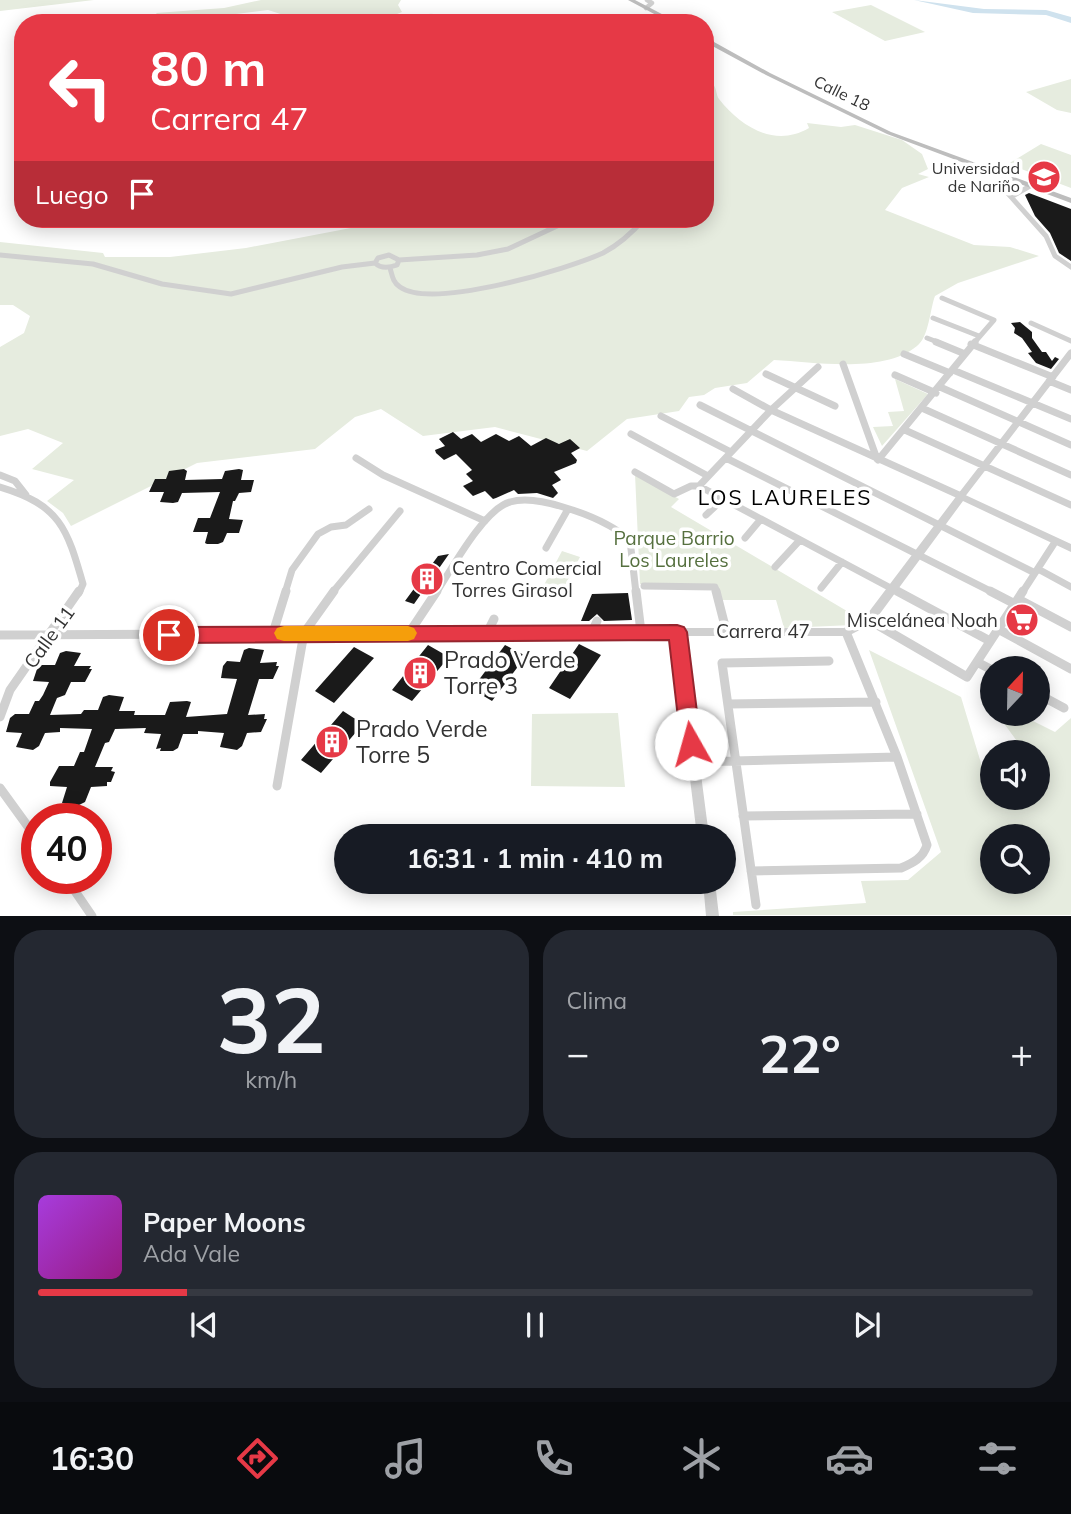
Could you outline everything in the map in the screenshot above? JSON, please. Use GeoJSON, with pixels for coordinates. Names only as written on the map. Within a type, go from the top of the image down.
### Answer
{"type":"FeatureCollection","features":[{"type":"Feature","properties":{"kind":"main road"},"geometry":{"type":"LineString","coordinates":[[633,1],[647,3],[663,14]]}},
{"type":"Feature","properties":{"kind":"main road","name":"Calle 18"},"geometry":{"type":"LineString","coordinates":[[714,44],[768,74],[889,133],[1071,208]]}},
{"type":"Feature","properties":{"kind":"main road","name":"Calle 18"},"geometry":{"type":"LineString","coordinates":[[1026,188],[1071,201]]}},
{"type":"Feature","properties":{"kind":"street"},"geometry":{"type":"LineString","coordinates":[[1005,180],[1011,197],[1046,236],[1055,256],[1071,267]]}},
{"type":"Feature","properties":{"kind":"street"},"geometry":{"type":"LineString","coordinates":[[1011,197],[1026,188]]}},
{"type":"Feature","properties":{"kind":"street"},"geometry":{"type":"LineString","coordinates":[[375,263],[378,258],[385,256],[399,260],[477,255],[508,249],[553,228]]}},
{"type":"Feature","properties":{"kind":"street"},"geometry":{"type":"LineString","coordinates":[[390,268],[396,284],[403,289],[426,291],[520,281],[599,254],[640,228]]}},
{"type":"Feature","properties":{"kind":"street"},"geometry":{"type":"LineString","coordinates":[[0,255],[93,264],[162,284],[231,293],[342,267],[375,263],[379,267],[390,268],[397,265],[399,260]]}},
{"type":"Feature","properties":{"kind":"street"},"geometry":{"type":"LineString","coordinates":[[878,459],[907,430],[993,318],[942,298]]}},
{"type":"Feature","properties":{"kind":"street"},"geometry":{"type":"LineString","coordinates":[[933,318],[979,336]]}},
{"type":"Feature","properties":{"kind":"street"},"geometry":{"type":"LineString","coordinates":[[1031,323],[1071,341]]}},
{"type":"Feature","properties":{"kind":"street"},"geometry":{"type":"LineString","coordinates":[[927,338],[965,354]]}},
{"type":"Feature","properties":{"kind":"street"},"geometry":{"type":"LineString","coordinates":[[971,344],[1071,390]]}},
{"type":"Feature","properties":{"kind":"street"},"geometry":{"type":"LineString","coordinates":[[751,871],[901,867],[909,865],[924,853],[927,845],[897,757],[846,632],[869,620],[1032,402],[1068,364],[1071,353]]}},
{"type":"Feature","properties":{"kind":"street"},"geometry":{"type":"LineString","coordinates":[[904,354],[1071,418]]}},
{"type":"Feature","properties":{"kind":"street"},"geometry":{"type":"LineString","coordinates":[[843,364],[878,459]]}},
{"type":"Feature","properties":{"kind":"street"},"geometry":{"type":"LineString","coordinates":[[699,486],[771,410],[818,368]]}},
{"type":"Feature","properties":{"kind":"street"},"geometry":{"type":"LineString","coordinates":[[766,374],[835,406]]}},
{"type":"Feature","properties":{"kind":"street"},"geometry":{"type":"LineString","coordinates":[[895,375],[1018,421],[1071,445]]}},
{"type":"Feature","properties":{"kind":"street"},"geometry":{"type":"LineString","coordinates":[[733,389],[771,410],[1071,548]]}},
{"type":"Feature","properties":{"kind":"street"},"geometry":{"type":"LineString","coordinates":[[700,405],[939,525],[1071,587]]}},
{"type":"Feature","properties":{"kind":"street"},"geometry":{"type":"LineString","coordinates":[[924,408],[1071,475]]}},
{"type":"Feature","properties":{"kind":"street"},"geometry":{"type":"LineString","coordinates":[[661,416],[917,555],[1071,627]]}},
{"type":"Feature","properties":{"kind":"street"},"geometry":{"type":"LineString","coordinates":[[907,430],[1071,505]]}},
{"type":"Feature","properties":{"kind":"street"},"geometry":{"type":"LineString","coordinates":[[631,434],[708,476]]}},
{"type":"Feature","properties":{"kind":"street"},"geometry":{"type":"LineString","coordinates":[[356,457],[383,475],[485,521]]}},
{"type":"Feature","properties":{"kind":"street"},"geometry":{"type":"LineString","coordinates":[[635,472],[674,494],[679,494],[691,486],[699,486],[990,641]]}},
{"type":"Feature","properties":{"kind":"street"},"geometry":{"type":"LineString","coordinates":[[0,475],[15,481],[26,495]]}},
{"type":"Feature","properties":{"kind":"street"},"geometry":{"type":"LineString","coordinates":[[0,487],[26,495]]}},
{"type":"Feature","properties":{"kind":"street","name":"Calle 11"},"geometry":{"type":"LineString","coordinates":[[0,718],[10,690],[75,601],[83,583],[71,542],[55,515],[26,495]]}},
{"type":"Feature","properties":{"kind":"street"},"geometry":{"type":"LineString","coordinates":[[706,515],[723,499]]}},
{"type":"Feature","properties":{"kind":"street"},"geometry":{"type":"LineString","coordinates":[[409,634],[485,521],[500,506],[512,501],[543,502],[620,529],[630,540],[641,632]]}},
{"type":"Feature","properties":{"kind":"street"},"geometry":{"type":"LineString","coordinates":[[273,633],[292,570],[318,534],[331,527],[346,525],[369,509]]}},
{"type":"Feature","properties":{"kind":"street"},"geometry":{"type":"LineString","coordinates":[[546,548],[568,509]]}},
{"type":"Feature","properties":{"kind":"street"},"geometry":{"type":"LineString","coordinates":[[277,786],[304,633],[321,607],[400,511]]}},
{"type":"Feature","properties":{"kind":"street"},"geometry":{"type":"LineString","coordinates":[[745,538],[761,519]]}},
{"type":"Feature","properties":{"kind":"street"},"geometry":{"type":"LineString","coordinates":[[775,568],[800,540]]}},
{"type":"Feature","properties":{"kind":"street"},"geometry":{"type":"LineString","coordinates":[[869,620],[967,677],[1055,542]]}},
{"type":"Feature","properties":{"kind":"street"},"geometry":{"type":"LineString","coordinates":[[821,588],[842,562]]}},
{"type":"Feature","properties":{"kind":"street"},"geometry":{"type":"LineString","coordinates":[[644,586],[715,587],[726,630]]}},
{"type":"Feature","properties":{"kind":"street"},"geometry":{"type":"LineString","coordinates":[[486,633],[494,618]]}},
{"type":"Feature","properties":{"kind":"street"},"geometry":{"type":"LineString","coordinates":[[592,632],[597,621]]}},
{"type":"Feature","properties":{"kind":"street"},"geometry":{"type":"LineString","coordinates":[[998,629],[1071,668]]}},
{"type":"Feature","properties":{"kind":"street","name":"Carrera 47"},"geometry":{"type":"LineString","coordinates":[[0,635],[726,630],[846,632]]}},
{"type":"Feature","properties":{"kind":"street"},"geometry":{"type":"LineString","coordinates":[[677,632],[701,824]]}},
{"type":"Feature","properties":{"kind":"street"},"geometry":{"type":"LineString","coordinates":[[756,905],[722,665],[726,661],[830,661]]}},
{"type":"Feature","properties":{"kind":"street"},"geometry":{"type":"LineString","coordinates":[[1050,700],[1064,708]]}},
{"type":"Feature","properties":{"kind":"street"},"geometry":{"type":"LineString","coordinates":[[728,704],[876,702]]}},
{"type":"Feature","properties":{"kind":"street"},"geometry":{"type":"LineString","coordinates":[[693,762],[897,757]]}},
{"type":"Feature","properties":{"kind":"street"},"geometry":{"type":"LineString","coordinates":[[0,788],[21,817]]}},
{"type":"Feature","properties":{"kind":"street"},"geometry":{"type":"LineString","coordinates":[[743,816],[917,814]]}},
{"type":"Feature","properties":{"kind":"street"},"geometry":{"type":"LineString","coordinates":[[77,894],[92,915]]}},
{"type":"Feature","properties":{"kind":"street"},"geometry":{"type":"LineString","coordinates":[[710,894],[713,915]]}},
{"type":"Feature","properties":{"kind":"green space"},"geometry":{"type":"Polygon","coordinates":[[[0,0],[94,0],[0,11],[0,0]]]}},
{"type":"Feature","properties":{"kind":"green space"},"geometry":{"type":"Polygon","coordinates":[[[261,0],[401,0],[398,5],[402,12],[281,14],[268,10],[236,14],[156,13],[224,8],[261,0]]]}},
{"type":"Feature","properties":{"kind":"green space"},"geometry":{"type":"Polygon","coordinates":[[[871,5],[925,32],[885,41],[832,12],[871,5]]]}},
{"type":"Feature","properties":{"kind":"green space"},"geometry":{"type":"Polygon","coordinates":[[[1071,79],[1071,113],[1057,110],[1026,92],[1071,79]]]}},
{"type":"Feature","properties":{"kind":"green space"},"geometry":{"type":"Polygon","coordinates":[[[714,86],[719,99],[728,109],[759,132],[784,136],[809,128],[807,123],[841,127],[855,125],[902,140],[922,154],[928,169],[918,174],[929,177],[902,188],[885,210],[974,245],[1010,247],[1039,256],[958,283],[935,296],[929,323],[921,342],[903,355],[868,363],[848,364],[774,360],[747,383],[715,388],[704,395],[689,397],[679,411],[627,419],[587,451],[495,427],[423,436],[381,409],[355,417],[315,449],[197,463],[71,526],[63,513],[47,501],[74,480],[32,469],[63,443],[28,429],[0,436],[0,347],[24,333],[30,316],[13,305],[0,305],[0,242],[103,253],[105,257],[170,257],[246,248],[351,228],[714,228],[714,86]]]}},
{"type":"Feature","properties":{"kind":"green space"},"geometry":{"type":"Polygon","coordinates":[[[1041,144],[1071,155],[1071,188],[1008,164],[1041,144]]]}},
{"type":"Feature","properties":{"kind":"green space"},"geometry":{"type":"Polygon","coordinates":[[[895,379],[928,394],[882,446],[873,427],[893,426],[888,412],[904,411],[895,379]]]}},
{"type":"Feature","properties":{"kind":"green space","name":"Parque Barrio Los Laureles"},"geometry":{"type":"Polygon","coordinates":[[[635,474],[679,499],[671,507],[857,617],[853,625],[784,628],[776,600],[722,600],[718,586],[640,584],[635,474]]]}},
{"type":"Feature","properties":{"kind":"green space"},"geometry":{"type":"Polygon","coordinates":[[[562,551],[580,557],[562,591],[544,585],[562,551]]]}},
{"type":"Feature","properties":{"kind":"green space"},"geometry":{"type":"Polygon","coordinates":[[[869,650],[961,697],[980,760],[980,810],[1050,810],[1050,740],[1016,740],[1006,726],[1043,726],[1055,732],[1071,718],[1071,915],[733,915],[733,912],[866,903],[861,881],[908,880],[941,852],[869,650]]]}},
{"type":"Feature","properties":{"kind":"green space"},"geometry":{"type":"Polygon","coordinates":[[[618,713],[625,787],[531,786],[532,714],[618,713]]]}},
{"type":"Feature","properties":{"kind":"building"},"geometry":{"type":"Polygon","coordinates":[[[1029,193],[1071,209],[1071,261],[1059,253],[1050,233],[1035,216],[1025,195],[1029,193]]]}},
{"type":"Feature","properties":{"kind":"building"},"geometry":{"type":"Polygon","coordinates":[[[1020,322],[1032,332],[1032,338],[1042,352],[1046,352],[1052,361],[1055,357],[1059,359],[1051,369],[1036,363],[1022,338],[1014,333],[1015,328],[1011,323],[1020,322]]]}},
{"type":"Feature","properties":{"kind":"building"},"geometry":{"type":"Polygon","coordinates":[[[453,432],[461,439],[472,434],[481,442],[496,434],[509,441],[519,436],[531,446],[546,438],[559,444],[570,439],[580,448],[571,453],[577,460],[576,463],[554,472],[561,480],[552,485],[558,493],[553,498],[537,493],[518,494],[514,490],[493,499],[485,491],[473,496],[463,486],[473,481],[466,474],[472,470],[456,454],[444,460],[436,453],[435,450],[445,446],[439,439],[453,432]]]}},
{"type":"Feature","properties":{"kind":"building"},"geometry":{"type":"Polygon","coordinates":[[[239,469],[243,470],[241,480],[254,480],[251,492],[239,493],[233,501],[229,519],[243,520],[239,533],[227,533],[223,542],[207,544],[208,532],[193,532],[198,518],[210,518],[220,492],[182,493],[178,502],[173,503],[160,502],[164,492],[149,492],[155,479],[166,479],[169,471],[187,471],[185,480],[222,479],[225,471],[239,469]]]}},
{"type":"Feature","properties":{"kind":"building","name":"Centro Comercial Torres Girasol"},"geometry":{"type":"Polygon","coordinates":[[[449,554],[414,604],[405,601],[438,556],[449,554]]]}},
{"type":"Feature","properties":{"kind":"building"},"geometry":{"type":"Polygon","coordinates":[[[628,593],[632,620],[604,621],[597,614],[589,621],[581,621],[592,594],[628,593]]]}},
{"type":"Feature","properties":{"kind":"building"},"geometry":{"type":"Polygon","coordinates":[[[579,644],[601,655],[570,699],[549,688],[579,644]]]}},
{"type":"Feature","properties":{"kind":"building","name":"Prado Verde Torre 3"},"geometry":{"type":"Polygon","coordinates":[[[428,645],[449,657],[412,701],[392,690],[428,645]]]}},
{"type":"Feature","properties":{"kind":"building"},"geometry":{"type":"Polygon","coordinates":[[[505,645],[526,656],[492,701],[472,689],[505,645]]]}},
{"type":"Feature","properties":{"kind":"building"},"geometry":{"type":"Polygon","coordinates":[[[354,647],[374,658],[334,703],[315,691],[354,647]]]}},
{"type":"Feature","properties":{"kind":"building"},"geometry":{"type":"Polygon","coordinates":[[[244,650],[264,650],[260,663],[277,662],[276,666],[279,666],[273,679],[259,679],[248,715],[265,714],[264,719],[267,719],[261,732],[247,733],[242,746],[237,750],[220,747],[224,733],[198,731],[198,734],[183,734],[178,748],[173,751],[160,751],[161,748],[156,749],[161,734],[144,733],[146,728],[115,729],[109,742],[105,743],[95,767],[113,767],[111,771],[115,772],[111,782],[107,782],[107,786],[91,787],[83,803],[62,803],[67,787],[50,786],[50,782],[59,766],[74,766],[80,752],[84,752],[92,729],[60,728],[60,732],[45,733],[39,746],[33,750],[16,747],[22,733],[6,732],[10,718],[15,714],[29,714],[35,701],[39,701],[43,695],[49,682],[33,681],[37,669],[41,665],[55,665],[60,653],[81,653],[74,666],[91,666],[89,669],[92,669],[85,682],[71,682],[65,695],[57,698],[50,715],[81,714],[84,710],[98,710],[103,697],[109,695],[124,697],[119,711],[135,711],[134,715],[165,715],[170,702],[191,702],[186,717],[227,714],[237,679],[221,678],[223,666],[227,661],[240,662],[244,650]]]}},
{"type":"Feature","properties":{"kind":"building","name":"Prado Verde Torre 5"},"geometry":{"type":"Polygon","coordinates":[[[343,711],[363,724],[321,773],[301,760],[343,711]]]}},
{"type":"Feature","properties":{"kind":"waterway"},"geometry":{"type":"LineString","coordinates":[[918,0],[984,12],[1046,12],[1071,20]]}},
{"type":"Feature","properties":{"kind":"slow traffic"},"geometry":{"type":"LineString","coordinates":[[284,633],[408,633]]}},
{"type":"Feature","properties":{"kind":"place","name":"Universidad de Nariño"},"geometry":{"type":"Point","coordinates":[1044,177]}},
{"type":"Feature","properties":{"kind":"place","name":"Centro Comercial Torres Girasol"},"geometry":{"type":"Point","coordinates":[427,579]}},
{"type":"Feature","properties":{"kind":"place","name":"Miscelánea Noah"},"geometry":{"type":"Point","coordinates":[1022,620]}},
{"type":"Feature","properties":{"kind":"place","name":"Prado Verde Torre 3"},"geometry":{"type":"Point","coordinates":[420,673]}},
{"type":"Feature","properties":{"kind":"place","name":"Prado Verde Torre 5"},"geometry":{"type":"Point","coordinates":[332,742]}},
{"type":"Feature","properties":{"kind":"district","name":"LOS LAURELES"},"geometry":{"type":"Point","coordinates":[785,498]}},
{"type":"Feature","properties":{"kind":"route"},"geometry":{"type":"LineString","coordinates":[[169,635],[677,632],[691,744]]}}]}
